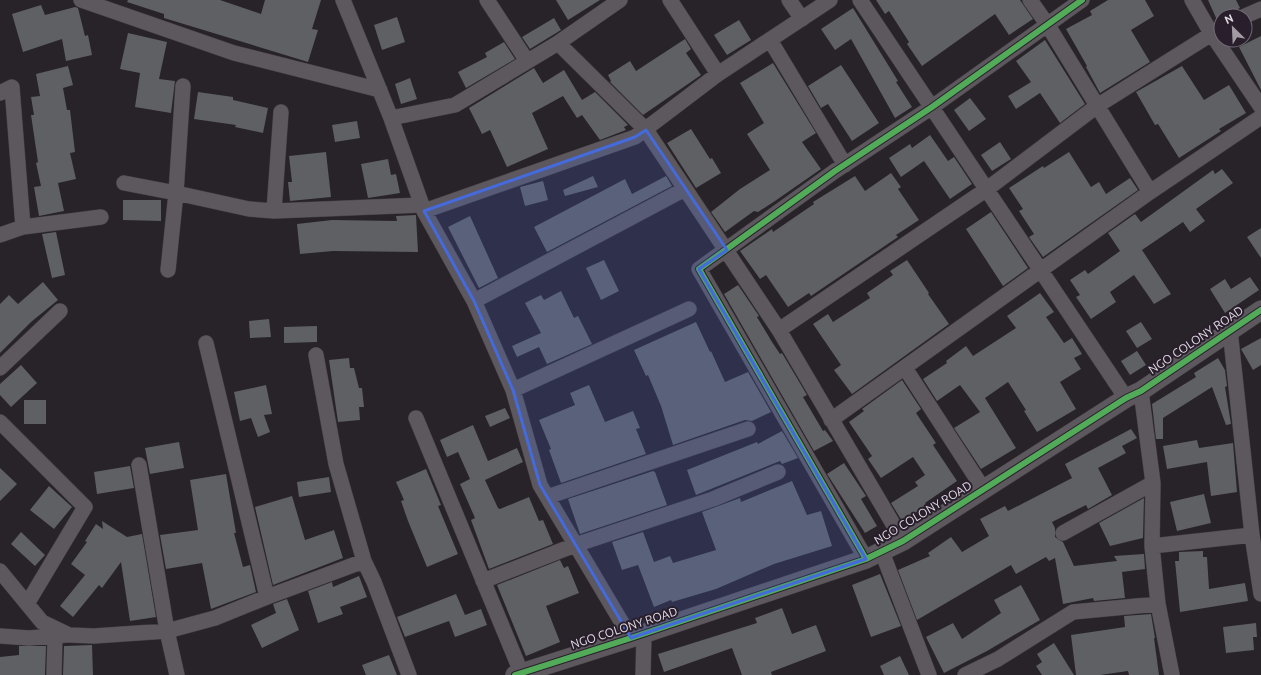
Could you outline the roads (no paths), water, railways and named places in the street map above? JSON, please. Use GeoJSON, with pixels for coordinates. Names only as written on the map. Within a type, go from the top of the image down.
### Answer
{"type":"FeatureCollection","features":[{"type":"Feature","properties":{"kind":"street"},"geometry":{"type":"LineString","coordinates":[[80,0],[234,53],[380,90]]}},
{"type":"Feature","properties":{"kind":"street"},"geometry":{"type":"LineString","coordinates":[[343,0],[391,118],[423,208],[474,301],[513,390],[540,485],[575,545],[637,636],[643,675]]}},
{"type":"Feature","properties":{"kind":"street"},"geometry":{"type":"LineString","coordinates":[[487,0],[527,61]]}},
{"type":"Feature","properties":{"kind":"street"},"geometry":{"type":"LineString","coordinates":[[391,118],[455,105],[558,43],[620,0]]}},
{"type":"Feature","properties":{"kind":"street"},"geometry":{"type":"LineString","coordinates":[[670,0],[718,74]]}},
{"type":"Feature","properties":{"kind":"street"},"geometry":{"type":"LineString","coordinates":[[789,0],[802,19]]}},
{"type":"Feature","properties":{"kind":"street"},"geometry":{"type":"LineString","coordinates":[[124,183],[249,209],[274,211],[423,208],[635,137],[718,74],[830,0]]}},
{"type":"Feature","properties":{"kind":"street"},"geometry":{"type":"LineString","coordinates":[[860,0],[1041,270],[1133,394],[1152,484],[1152,546],[1158,604],[1172,675]]}},
{"type":"Feature","properties":{"kind":"street"},"geometry":{"type":"LineString","coordinates":[[1030,0],[1047,24],[1150,192]]}},
{"type":"Feature","properties":{"kind":"street"},"geometry":{"type":"LineString","coordinates":[[929,675],[874,555],[699,269],[1082,0]]}},
{"type":"Feature","properties":{"kind":"street"},"geometry":{"type":"LineString","coordinates":[[1192,0],[1213,26]]}},
{"type":"Feature","properties":{"kind":"street"},"geometry":{"type":"LineString","coordinates":[[779,330],[987,188],[1097,106],[1213,32]]}},
{"type":"Feature","properties":{"kind":"street"},"geometry":{"type":"LineString","coordinates":[[770,40],[845,165]]}},
{"type":"Feature","properties":{"kind":"street"},"geometry":{"type":"LineString","coordinates":[[558,43],[646,130],[779,330],[903,541]]}},
{"type":"Feature","properties":{"kind":"street"},"geometry":{"type":"LineString","coordinates":[[1227,48],[1261,107]]}},
{"type":"Feature","properties":{"kind":"street"},"geometry":{"type":"LineString","coordinates":[[168,270],[176,193],[183,86]]}},
{"type":"Feature","properties":{"kind":"street"},"geometry":{"type":"LineString","coordinates":[[0,93],[12,87],[23,227]]}},
{"type":"Feature","properties":{"kind":"street"},"geometry":{"type":"LineString","coordinates":[[274,211],[281,112]]}},
{"type":"Feature","properties":{"kind":"street"},"geometry":{"type":"LineString","coordinates":[[832,420],[1150,192],[1261,117]]}},
{"type":"Feature","properties":{"kind":"street"},"geometry":{"type":"LineString","coordinates":[[474,301],[685,189]]}},
{"type":"Feature","properties":{"kind":"street"},"geometry":{"type":"LineString","coordinates":[[0,235],[23,227],[101,217]]}},
{"type":"Feature","properties":{"kind":"street"},"geometry":{"type":"LineString","coordinates":[[513,390],[689,309]]}},
{"type":"Feature","properties":{"kind":"street","name":"NGO COLONY ROAD"},"geometry":{"type":"LineString","coordinates":[[518,674],[637,636],[874,555],[903,541],[1261,310]]}},
{"type":"Feature","properties":{"kind":"street"},"geometry":{"type":"LineString","coordinates":[[0,368],[60,311]]}},
{"type":"Feature","properties":{"kind":"street"},"geometry":{"type":"LineString","coordinates":[[1230,330],[1252,535],[1261,594]]}},
{"type":"Feature","properties":{"kind":"street"},"geometry":{"type":"LineString","coordinates":[[206,343],[267,597]]}},
{"type":"Feature","properties":{"kind":"street"},"geometry":{"type":"LineString","coordinates":[[316,355],[336,464],[364,561],[374,582],[409,675]]}},
{"type":"Feature","properties":{"kind":"street"},"geometry":{"type":"LineString","coordinates":[[904,368],[984,490]]}},
{"type":"Feature","properties":{"kind":"street"},"geometry":{"type":"LineString","coordinates":[[416,418],[483,581],[518,674]]}},
{"type":"Feature","properties":{"kind":"street"},"geometry":{"type":"LineString","coordinates":[[0,422],[85,507],[27,604]]}},
{"type":"Feature","properties":{"kind":"street"},"geometry":{"type":"LineString","coordinates":[[547,497],[748,429]]}},
{"type":"Feature","properties":{"kind":"street"},"geometry":{"type":"LineString","coordinates":[[139,465],[167,631],[178,675]]}},
{"type":"Feature","properties":{"kind":"street"},"geometry":{"type":"LineString","coordinates":[[483,581],[575,545],[713,499],[778,472]]}},
{"type":"Feature","properties":{"kind":"street"},"geometry":{"type":"LineString","coordinates":[[1063,533],[1152,484]]}},
{"type":"Feature","properties":{"kind":"street"},"geometry":{"type":"LineString","coordinates":[[1152,546],[1252,535]]}},
{"type":"Feature","properties":{"kind":"street"},"geometry":{"type":"LineString","coordinates":[[0,636],[29,638],[62,635],[94,636],[167,631],[215,618],[364,561]]}},
{"type":"Feature","properties":{"kind":"street"},"geometry":{"type":"LineString","coordinates":[[0,571],[42,622],[62,635]]}},
{"type":"Feature","properties":{"kind":"street"},"geometry":{"type":"LineString","coordinates":[[965,675],[998,658],[1073,612],[1158,604]]}},
{"type":"Feature","properties":{"kind":"street"},"geometry":{"type":"LineString","coordinates":[[54,675],[62,635]]}}]}
